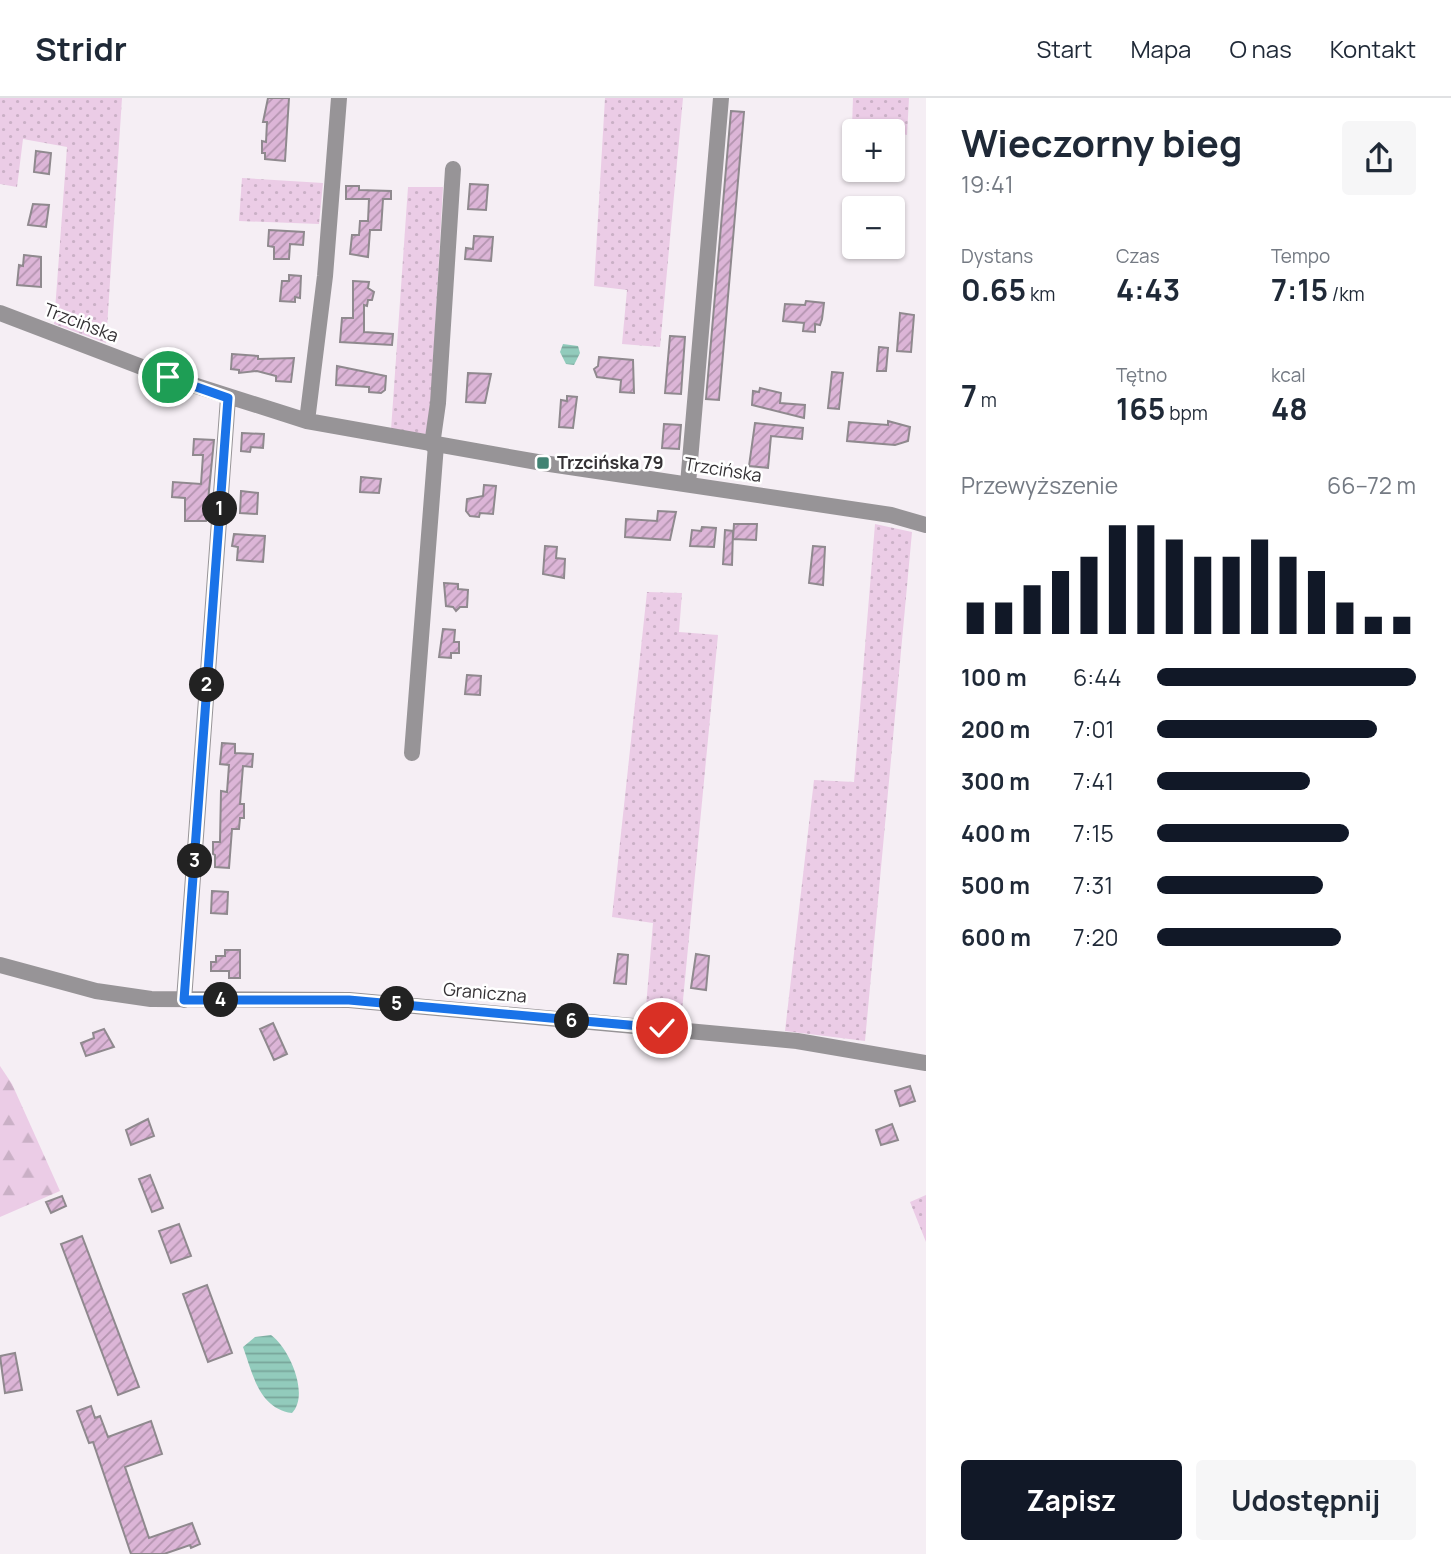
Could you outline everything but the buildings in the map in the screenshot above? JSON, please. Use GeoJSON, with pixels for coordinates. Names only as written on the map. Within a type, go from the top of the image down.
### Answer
{"type":"FeatureCollection","features":[{"type":"Feature","properties":{"kind":"street"},"geometry":{"type":"LineString","coordinates":[[307,421],[325,276],[339,98]]}},
{"type":"Feature","properties":{"kind":"street"},"geometry":{"type":"LineString","coordinates":[[688,484],[721,98]]}},
{"type":"Feature","properties":{"kind":"street"},"geometry":{"type":"LineString","coordinates":[[412,753],[453,169]]}},
{"type":"Feature","properties":{"kind":"street","name":"Trzcińska"},"geometry":{"type":"LineString","coordinates":[[0,313],[228,398],[307,421],[434,445],[891,515],[926,525]]}},
{"type":"Feature","properties":{"kind":"street"},"geometry":{"type":"LineString","coordinates":[[184,1000],[228,398]]}},
{"type":"Feature","properties":{"kind":"street","name":"Graniczna"},"geometry":{"type":"LineString","coordinates":[[0,965],[111,993],[184,1000],[323,1000],[393,1004],[785,1040],[926,1063]]}},
{"type":"Feature","properties":{"kind":"green space"},"geometry":{"type":"Polygon","coordinates":[[[0,98],[122,98],[106,343],[54,324],[67,147],[23,139],[17,187],[0,184],[0,98]]]}},
{"type":"Feature","properties":{"kind":"green space"},"geometry":{"type":"Polygon","coordinates":[[[605,98],[683,98],[660,347],[622,344],[627,290],[594,286],[605,98]]]}},
{"type":"Feature","properties":{"kind":"green space"},"geometry":{"type":"Polygon","coordinates":[[[853,98],[909,98],[907,135],[905,119],[852,119],[853,98]]]}},
{"type":"Feature","properties":{"kind":"green space"},"geometry":{"type":"Polygon","coordinates":[[[242,178],[323,183],[319,224],[239,221],[242,178]]]}},
{"type":"Feature","properties":{"kind":"green space"},"geometry":{"type":"Polygon","coordinates":[[[408,187],[443,187],[429,437],[391,430],[408,187]]]}},
{"type":"Feature","properties":{"kind":"green space"},"geometry":{"type":"Polygon","coordinates":[[[875,524],[912,532],[865,1041],[785,1031],[814,780],[854,782],[875,524]]]}},
{"type":"Feature","properties":{"kind":"green space"},"geometry":{"type":"Polygon","coordinates":[[[647,592],[682,593],[679,632],[718,635],[681,1021],[645,1019],[653,923],[612,917],[647,592]]]}},
{"type":"Feature","properties":{"kind":"green space"},"geometry":{"type":"Polygon","coordinates":[[[0,1066],[12,1084],[60,1191],[0,1217],[0,1066]]]}},
{"type":"Feature","properties":{"kind":"green space"},"geometry":{"type":"Polygon","coordinates":[[[926,1195],[926,1242],[910,1202],[926,1195]]]}},
{"type":"Feature","properties":{"kind":"shaded area"},"geometry":{"type":"Polygon","coordinates":[[[563,344],[578,346],[580,353],[574,365],[566,364],[560,352],[563,344]]]}},
{"type":"Feature","properties":{"kind":"shaded area"},"geometry":{"type":"Polygon","coordinates":[[[271,1335],[290,1360],[298,1383],[297,1405],[292,1413],[272,1405],[259,1389],[243,1347],[255,1337],[271,1335]]]}},
{"type":"Feature","properties":{"kind":"place","name":"Trzcińska 79"},"geometry":{"type":"Point","coordinates":[543,463]}},
{"type":"Feature","properties":{"kind":"route"},"geometry":{"type":"LineString","coordinates":[[168,377],[228,398],[184,1000],[349,1000],[662,1028]]}}]}
